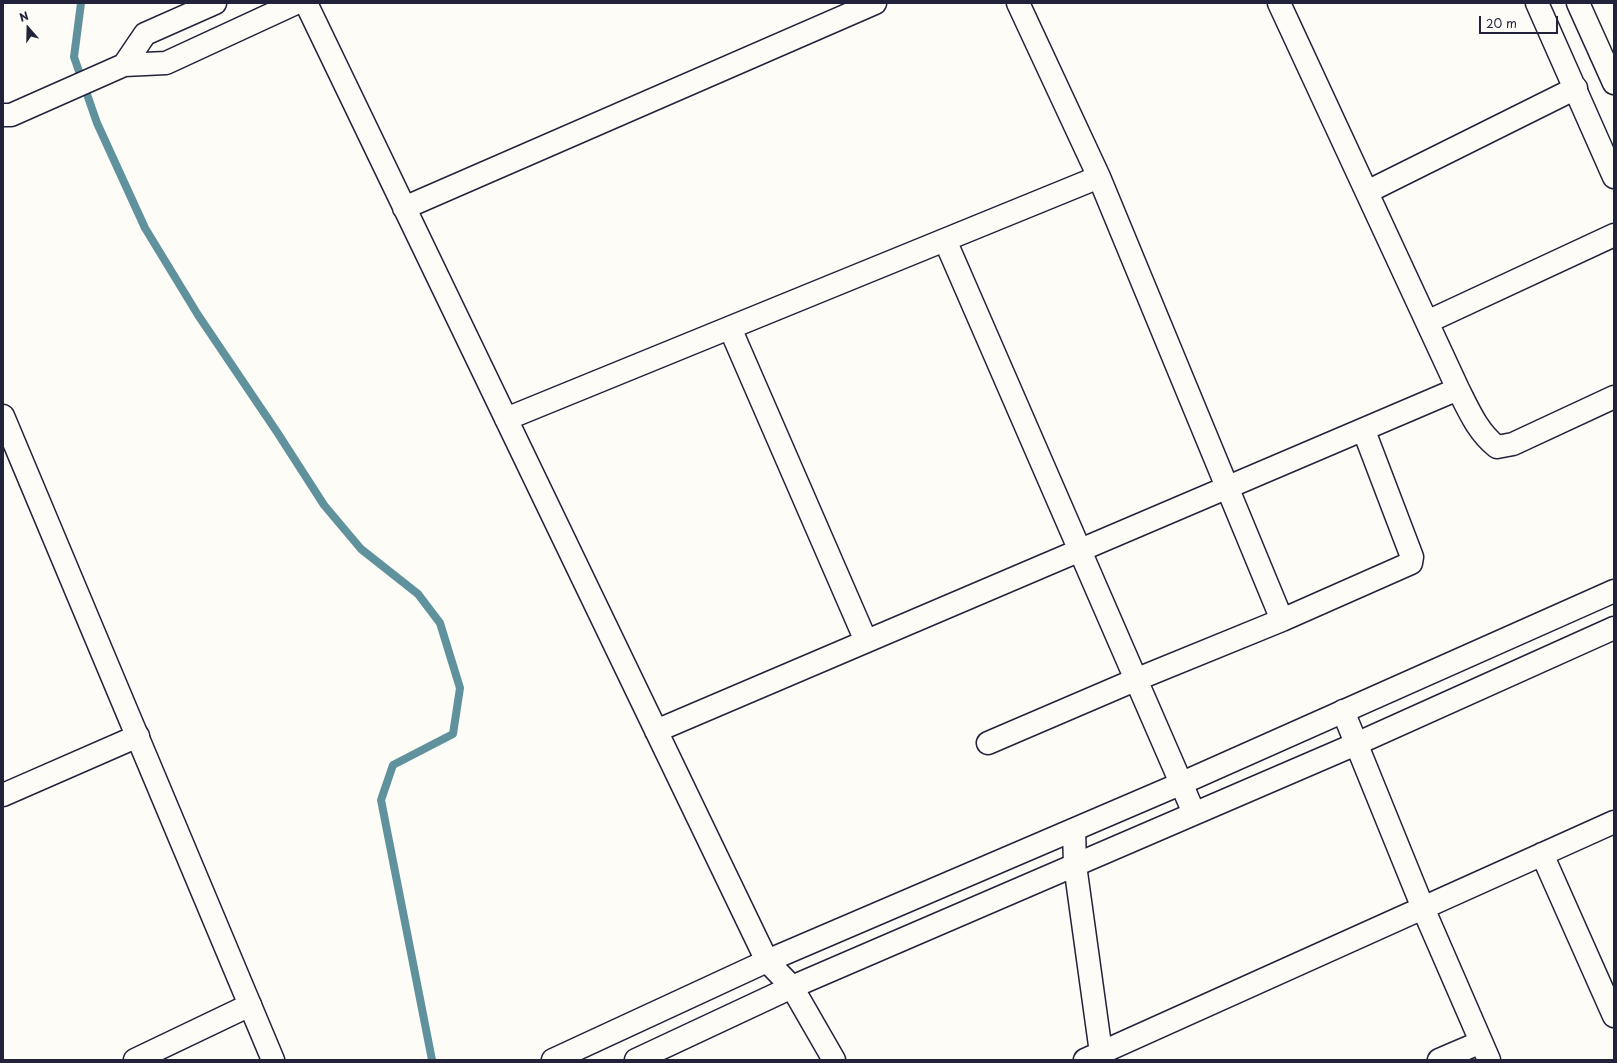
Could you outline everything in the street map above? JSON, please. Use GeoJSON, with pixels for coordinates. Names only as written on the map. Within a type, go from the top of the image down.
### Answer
{"type":"FeatureCollection","features":[{"type":"Feature","properties":{"kind":"street"},"geometry":{"type":"LineString","coordinates":[[115,70],[145,34],[215,3]]}},
{"type":"Feature","properties":{"kind":"street"},"geometry":{"type":"LineString","coordinates":[[6,119],[115,70],[166,63],[296,3]]}},
{"type":"Feature","properties":{"kind":"street"},"geometry":{"type":"LineString","coordinates":[[306,3],[767,961],[792,988],[834,1060]]}},
{"type":"Feature","properties":{"kind":"street"},"geometry":{"type":"LineString","coordinates":[[404,208],[875,3]]}},
{"type":"Feature","properties":{"kind":"street"},"geometry":{"type":"LineString","coordinates":[[1018,3],[1098,177],[1282,620]]}},
{"type":"Feature","properties":{"kind":"street"},"geometry":{"type":"LineString","coordinates":[[1279,3],[1458,389],[1474,420],[1486,438],[1497,447],[1513,444],[1614,397]]}},
{"type":"Feature","properties":{"kind":"street"},"geometry":{"type":"LineString","coordinates":[[1537,3],[1576,88],[1614,177]]}},
{"type":"Feature","properties":{"kind":"street"},"geometry":{"type":"LineString","coordinates":[[1578,3],[1614,83]]}},
{"type":"Feature","properties":{"kind":"street"},"geometry":{"type":"LineString","coordinates":[[1367,192],[1576,88]]}},
{"type":"Feature","properties":{"kind":"street"},"geometry":{"type":"LineString","coordinates":[[506,419],[1098,177]]}},
{"type":"Feature","properties":{"kind":"street"},"geometry":{"type":"LineString","coordinates":[[1427,322],[1614,235]]}},
{"type":"Feature","properties":{"kind":"street"},"geometry":{"type":"LineString","coordinates":[[945,240],[1180,784],[1194,813]]}},
{"type":"Feature","properties":{"kind":"street"},"geometry":{"type":"LineString","coordinates":[[730,328],[866,641]]}},
{"type":"Feature","properties":{"kind":"street"},"geometry":{"type":"LineString","coordinates":[[656,731],[1364,431],[1458,389]]}},
{"type":"Feature","properties":{"kind":"street"},"geometry":{"type":"LineString","coordinates":[[4,418],[274,1060]]}},
{"type":"Feature","properties":{"kind":"street"},"geometry":{"type":"LineString","coordinates":[[988,743],[1135,680],[1282,620],[1411,563],[1412,557],[1364,431]]}},
{"type":"Feature","properties":{"kind":"street"},"geometry":{"type":"LineString","coordinates":[[553,1060],[767,961],[1180,784],[1614,591]]}},
{"type":"Feature","properties":{"kind":"street"},"geometry":{"type":"LineString","coordinates":[[636,1060],[792,988],[1356,744],[1614,628]]}},
{"type":"Feature","properties":{"kind":"street"},"geometry":{"type":"LineString","coordinates":[[1343,711],[1423,908],[1485,1051],[1439,1060]]}},
{"type":"Feature","properties":{"kind":"street"},"geometry":{"type":"LineString","coordinates":[[3,795],[138,736]]}},
{"type":"Feature","properties":{"kind":"street"},"geometry":{"type":"LineString","coordinates":[[1074,830],[1075,865],[1096,1058],[1614,822]]}},
{"type":"Feature","properties":{"kind":"street"},"geometry":{"type":"LineString","coordinates":[[1542,854],[1614,1016]]}},
{"type":"Feature","properties":{"kind":"street"},"geometry":{"type":"LineString","coordinates":[[135,1060],[250,1005]]}},
{"type":"Feature","properties":{"kind":"waterway"},"geometry":{"type":"LineString","coordinates":[[81,3],[74,57],[97,123],[145,228],[198,315],[324,505],[361,549],[418,594],[440,623],[460,688],[453,734],[393,765],[381,800],[432,1060]]}}]}
